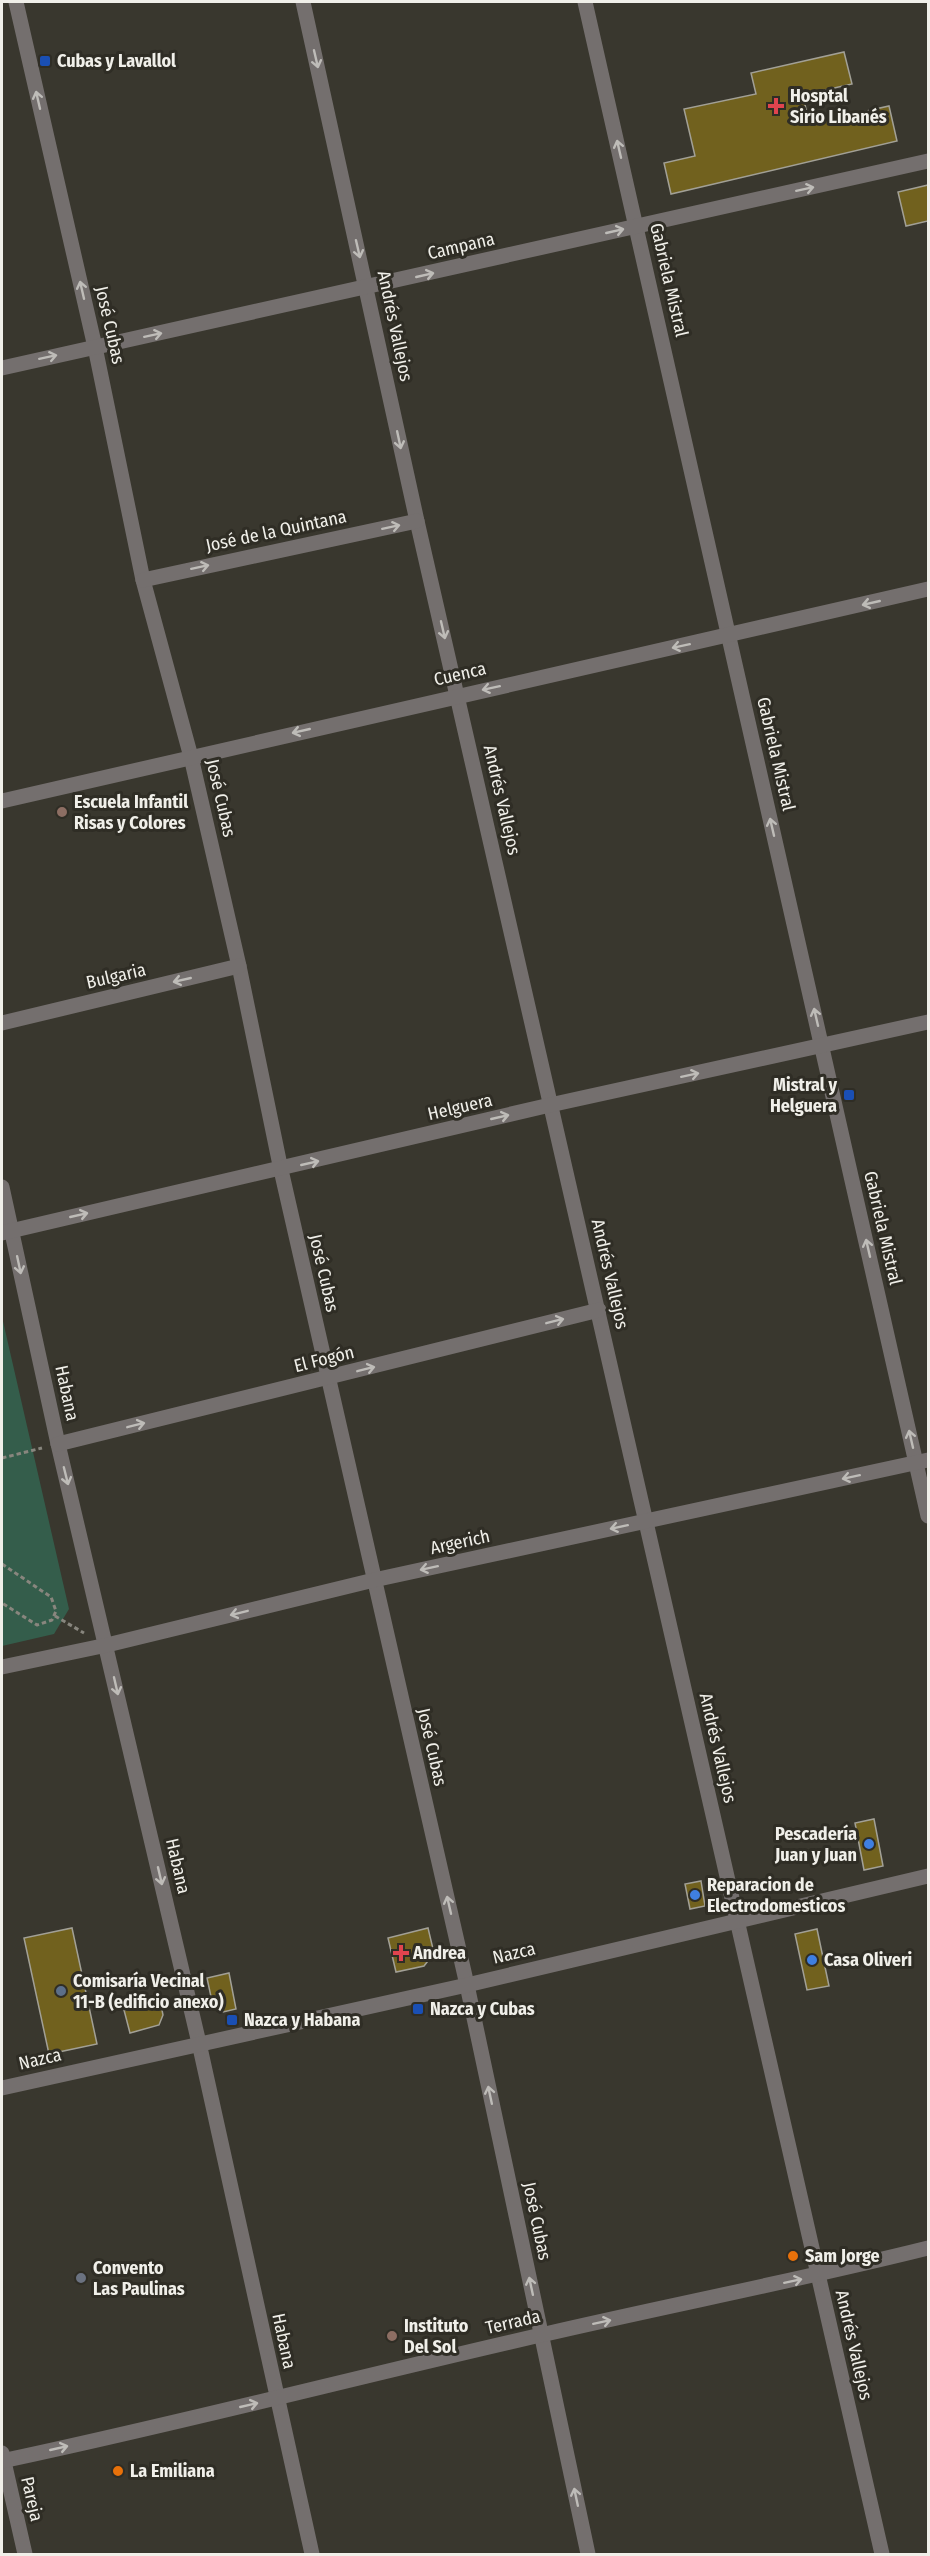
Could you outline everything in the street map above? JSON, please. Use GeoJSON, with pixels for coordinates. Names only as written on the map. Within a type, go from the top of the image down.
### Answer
{"type":"FeatureCollection","features":[{"type":"Feature","properties":{"kind":"street","name":"José Cubas"},"geometry":{"type":"LineString","coordinates":[[16,2],[95,347],[143,580],[191,757],[239,966],[281,1170],[467,1985],[588,2554]]}},
{"type":"Feature","properties":{"kind":"street","name":"Andrés Vallejos"},"geometry":{"type":"LineString","coordinates":[[303,2],[417,521],[882,2554]]}},
{"type":"Feature","properties":{"kind":"street","name":"Gabriela Mistral"},"geometry":{"type":"LineString","coordinates":[[585,2],[822,1046],[922,1461],[928,1516]]}},
{"type":"Feature","properties":{"kind":"street","name":"Campana"},"geometry":{"type":"LineString","coordinates":[[2,368],[928,161]]}},
{"type":"Feature","properties":{"kind":"street","name":"José de la Quintana"},"geometry":{"type":"LineString","coordinates":[[143,580],[417,521]]}},
{"type":"Feature","properties":{"kind":"street","name":"Cuenca"},"geometry":{"type":"LineString","coordinates":[[2,801],[458,695],[928,590]]}},
{"type":"Feature","properties":{"kind":"street","name":"Bulgaria"},"geometry":{"type":"LineString","coordinates":[[2,1023],[239,966]]}},
{"type":"Feature","properties":{"kind":"street","name":"Helguera"},"geometry":{"type":"LineString","coordinates":[[6,1232],[281,1170],[550,1105],[928,1022]]}},
{"type":"Feature","properties":{"kind":"street","name":"Habana"},"geometry":{"type":"LineString","coordinates":[[2,1187],[6,1232],[107,1645],[199,2043],[312,2554]]}},
{"type":"Feature","properties":{"kind":"street","name":"El Fogón"},"geometry":{"type":"LineString","coordinates":[[58,1444],[599,1310]]}},
{"type":"Feature","properties":{"kind":"street","name":"Argerich"},"geometry":{"type":"LineString","coordinates":[[2,1667],[107,1645],[374,1580],[922,1461]]}},
{"type":"Feature","properties":{"kind":"street","name":"Nazca"},"geometry":{"type":"LineString","coordinates":[[2,2088],[467,1985],[928,1876]]}},
{"type":"Feature","properties":{"kind":"street","name":"Terrada"},"geometry":{"type":"LineString","coordinates":[[2,2458],[276,2399],[541,2335],[818,2275],[928,2248]]}},
{"type":"Feature","properties":{"kind":"street","name":"Pareja"},"geometry":{"type":"LineString","coordinates":[[2,2458],[26,2554]]}},
{"type":"Feature","properties":{"kind":"path"},"geometry":{"type":"LineString","coordinates":[[2,1458],[58,1444]]}},
{"type":"Feature","properties":{"kind":"path"},"geometry":{"type":"LineString","coordinates":[[2,1564],[51,1597],[56,1606],[55,1616],[47,1623],[37,1625],[2,1602]]}},
{"type":"Feature","properties":{"kind":"path"},"geometry":{"type":"LineString","coordinates":[[55,1616],[107,1645]]}},
{"type":"Feature","properties":{"kind":"green space"},"geometry":{"type":"Polygon","coordinates":[[[2,1317],[69,1609],[54,1634],[2,1646],[2,1317]]]}},
{"type":"Feature","properties":{"kind":"building"},"geometry":{"type":"Polygon","coordinates":[[[844,52],[852,84],[803,95],[809,124],[889,106],[897,141],[671,194],[664,163],[695,156],[684,109],[756,94],[751,73],[844,52]]]}},
{"type":"Feature","properties":{"kind":"building"},"geometry":{"type":"Polygon","coordinates":[[[928,185],[928,221],[906,226],[898,192],[928,185]]]}},
{"type":"Feature","properties":{"kind":"building","name":"Pescadería Juan y Juan"},"geometry":{"type":"Polygon","coordinates":[[[874,1819],[883,1866],[864,1870],[855,1823],[874,1819]]]}},
{"type":"Feature","properties":{"kind":"building","name":"Reparacion de Electrodomesticos"},"geometry":{"type":"Polygon","coordinates":[[[701,1881],[705,1906],[690,1909],[685,1884],[701,1881]]]}},
{"type":"Feature","properties":{"kind":"building","name":"Comisaría Vecinal 11-B (edificio anexo)"},"geometry":{"type":"Polygon","coordinates":[[[72,1928],[97,2044],[49,2054],[24,1938],[72,1928]]]}},
{"type":"Feature","properties":{"kind":"building"},"geometry":{"type":"Polygon","coordinates":[[[428,1928],[434,1953],[424,1966],[396,1972],[388,1938],[428,1928]]]}},
{"type":"Feature","properties":{"kind":"building","name":"Casa Oliveri"},"geometry":{"type":"Polygon","coordinates":[[[817,1929],[829,1986],[807,1990],[795,1934],[817,1929]]]}},
{"type":"Feature","properties":{"kind":"building"},"geometry":{"type":"Polygon","coordinates":[[[229,1973],[236,2009],[223,2012],[213,2006],[207,1978],[229,1973]]]}},
{"type":"Feature","properties":{"kind":"building"},"geometry":{"type":"Polygon","coordinates":[[[160,2000],[163,2015],[159,2025],[130,2033],[124,2010],[160,2000]]]}},
{"type":"Feature","properties":{"kind":"place","name":"Cubas y Lavallol"},"geometry":{"type":"Point","coordinates":[45,61]}},
{"type":"Feature","properties":{"kind":"place","name":"Hosptal Sirio Libanés"},"geometry":{"type":"Point","coordinates":[776,106]}},
{"type":"Feature","properties":{"kind":"place","name":"Escuela Infantil Risas y Colores"},"geometry":{"type":"Point","coordinates":[62,812]}},
{"type":"Feature","properties":{"kind":"place","name":"Mistral y Helguera"},"geometry":{"type":"Point","coordinates":[849,1095]}},
{"type":"Feature","properties":{"kind":"place","name":"Pescadería Juan y Juan"},"geometry":{"type":"Point","coordinates":[869,1844]}},
{"type":"Feature","properties":{"kind":"place","name":"Reparacion de Electrodomesticos"},"geometry":{"type":"Point","coordinates":[695,1895]}},
{"type":"Feature","properties":{"kind":"place","name":"Andrea"},"geometry":{"type":"Point","coordinates":[401,1953]}},
{"type":"Feature","properties":{"kind":"place","name":"Casa Oliveri"},"geometry":{"type":"Point","coordinates":[812,1960]}},
{"type":"Feature","properties":{"kind":"place","name":"Comisaría Vecinal 11-B (edificio anexo)"},"geometry":{"type":"Point","coordinates":[61,1991]}},
{"type":"Feature","properties":{"kind":"place","name":"Nazca y Cubas"},"geometry":{"type":"Point","coordinates":[418,2009]}},
{"type":"Feature","properties":{"kind":"place","name":"Nazca y Habana"},"geometry":{"type":"Point","coordinates":[232,2020]}},
{"type":"Feature","properties":{"kind":"place","name":"Sam Jorge"},"geometry":{"type":"Point","coordinates":[793,2256]}},
{"type":"Feature","properties":{"kind":"place","name":"Convento Las Paulinas"},"geometry":{"type":"Point","coordinates":[81,2278]}},
{"type":"Feature","properties":{"kind":"place","name":"Instituto Del Sol"},"geometry":{"type":"Point","coordinates":[392,2336]}},
{"type":"Feature","properties":{"kind":"place","name":"La Emiliana"},"geometry":{"type":"Point","coordinates":[118,2471]}}]}
